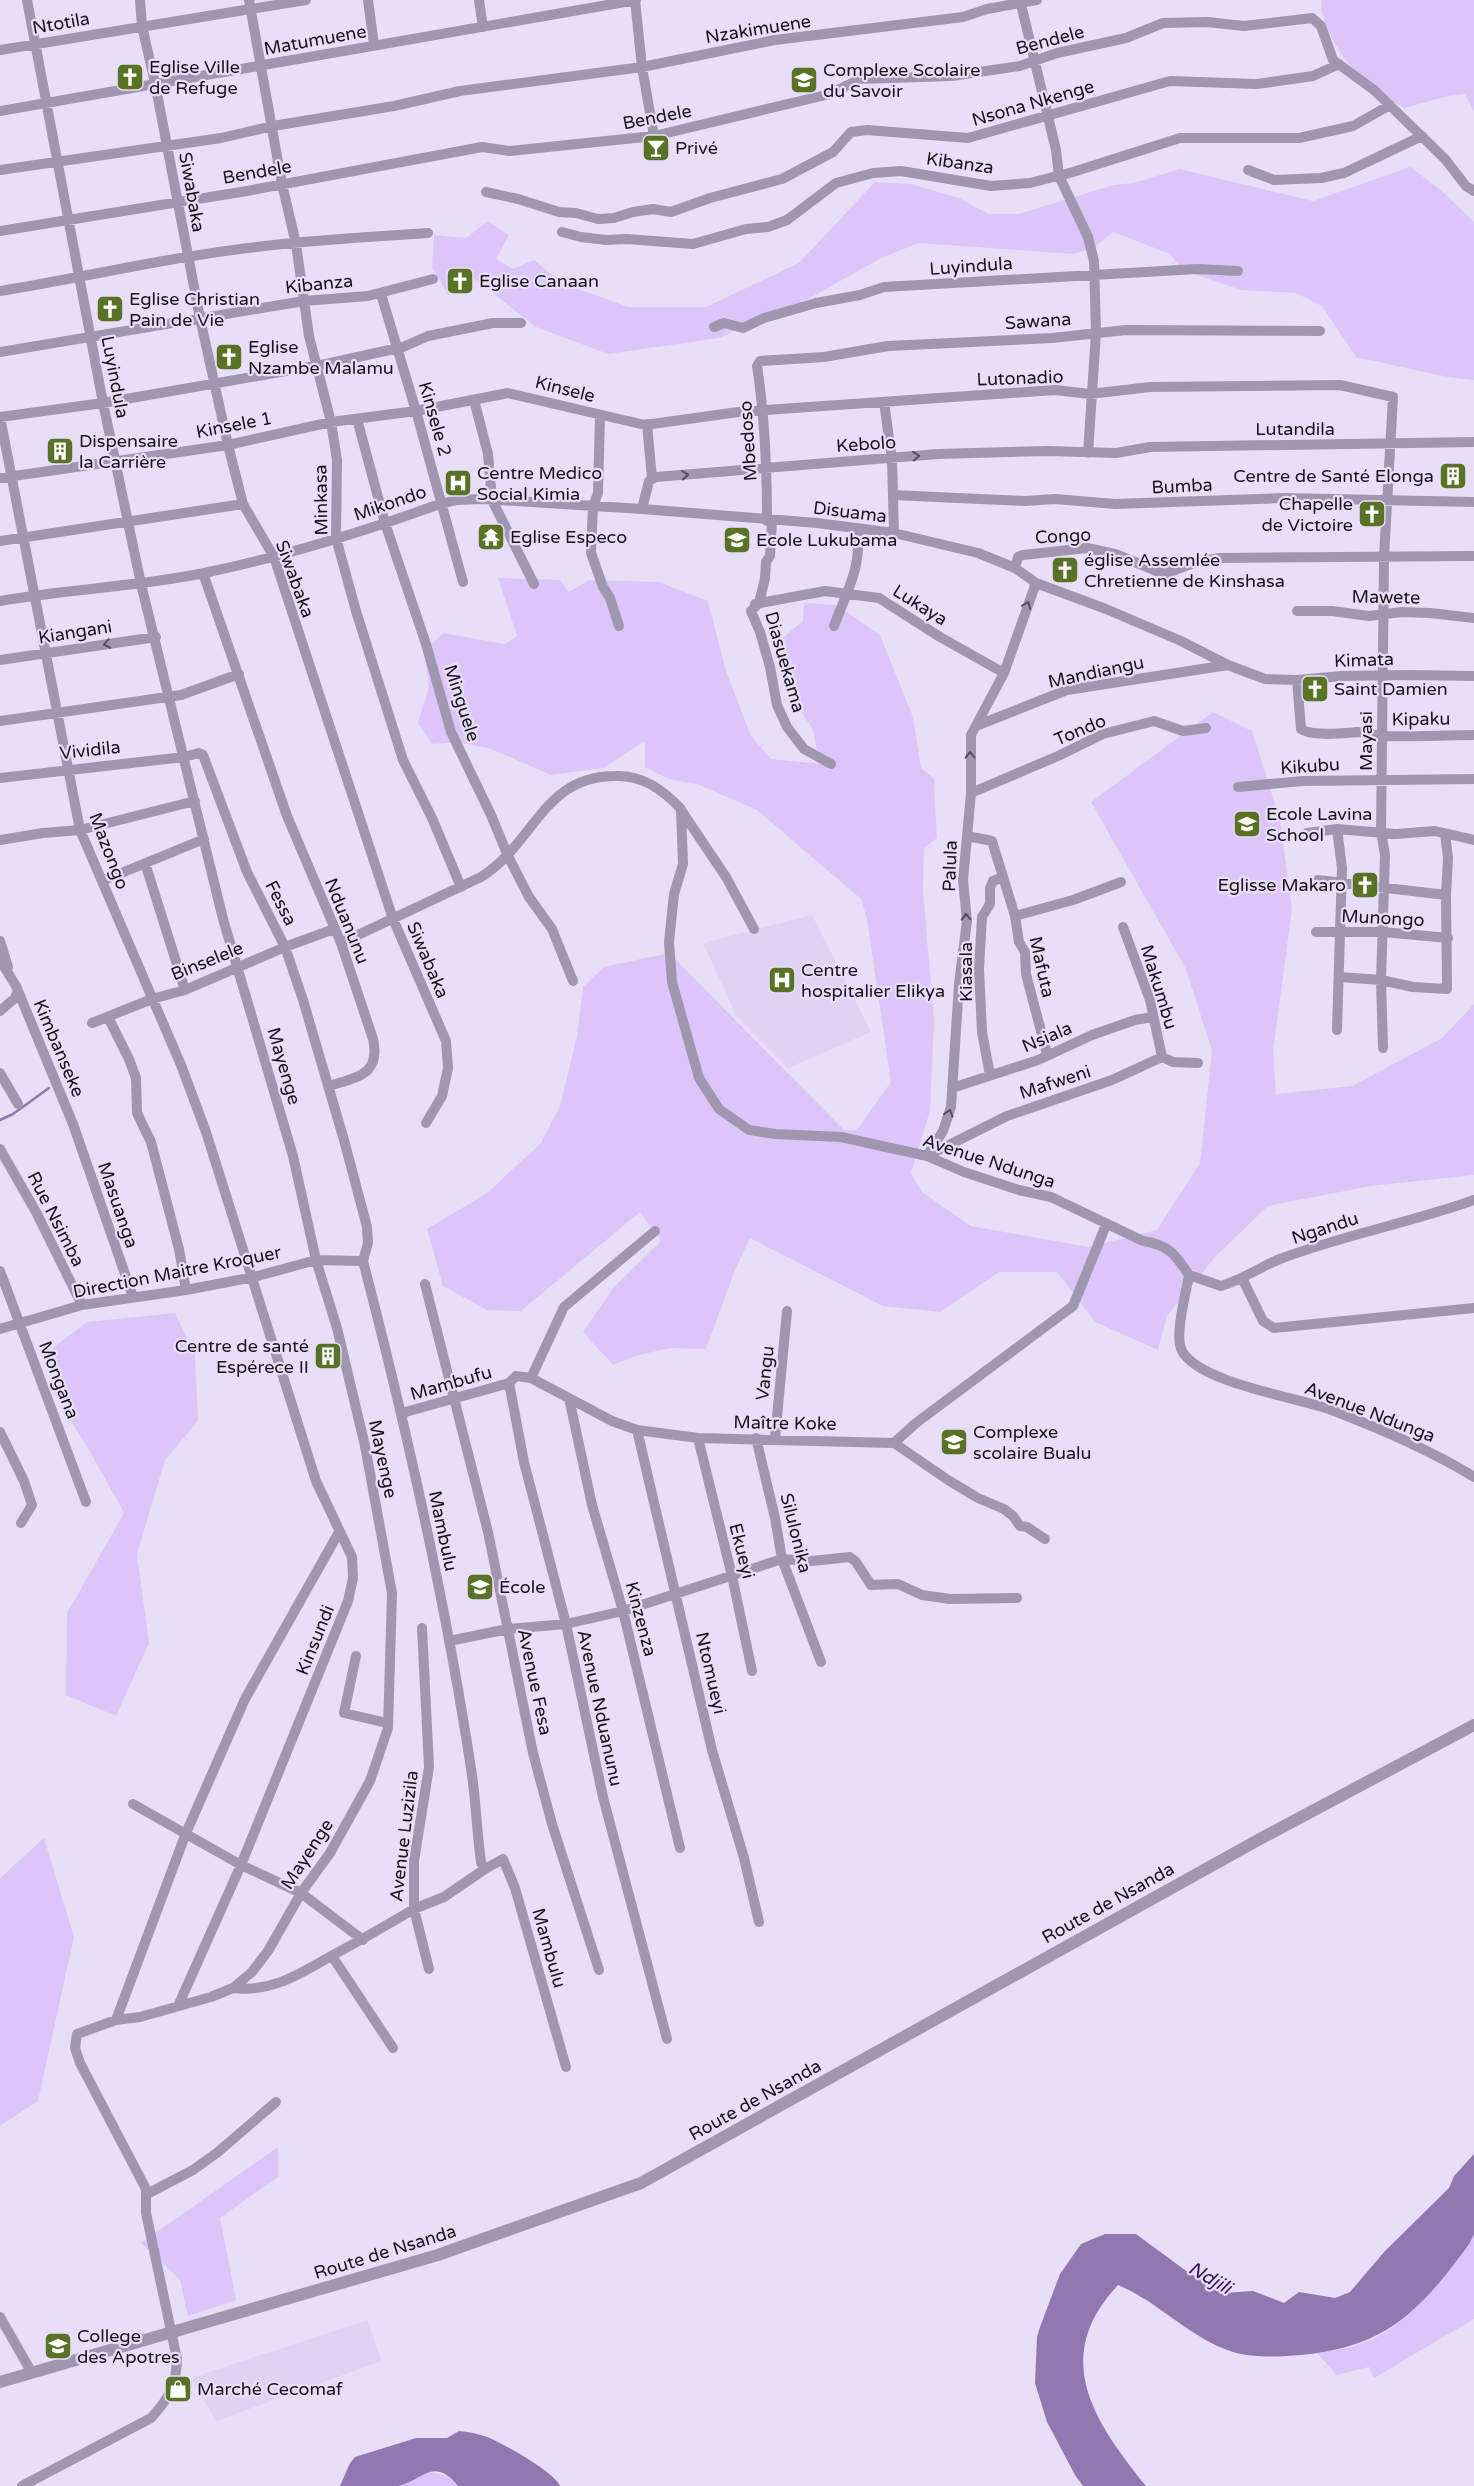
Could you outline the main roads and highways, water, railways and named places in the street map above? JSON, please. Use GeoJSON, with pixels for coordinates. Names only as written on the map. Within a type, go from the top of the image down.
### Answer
{"type":"FeatureCollection","features":[{"type":"Feature","properties":{"kind":"waterway"},"geometry":{"type":"LineString","coordinates":[[0,1120],[13,1114],[49,1088]]}},
{"type":"Feature","properties":{"kind":"place","name":"Eglise Ville de Refuge"},"geometry":{"type":"Point","coordinates":[130,77]}},
{"type":"Feature","properties":{"kind":"place","name":"Complexe Scolaire du Savoir"},"geometry":{"type":"Point","coordinates":[804,80]}},
{"type":"Feature","properties":{"kind":"place","name":"Privé"},"geometry":{"type":"Point","coordinates":[656,148]}},
{"type":"Feature","properties":{"kind":"place","name":"Eglise Canaan"},"geometry":{"type":"Point","coordinates":[460,281]}},
{"type":"Feature","properties":{"kind":"place","name":"Eglise Christian Pain de Vie"},"geometry":{"type":"Point","coordinates":[110,309]}},
{"type":"Feature","properties":{"kind":"place","name":"Eglise Nzambe Malamu"},"geometry":{"type":"Point","coordinates":[229,357]}},
{"type":"Feature","properties":{"kind":"place","name":"Dispensaire la Carrière"},"geometry":{"type":"Point","coordinates":[60,451]}},
{"type":"Feature","properties":{"kind":"place","name":"Centre de Santé Elonga"},"geometry":{"type":"Point","coordinates":[1453,476]}},
{"type":"Feature","properties":{"kind":"place","name":"Centre Medico Social Kimia"},"geometry":{"type":"Point","coordinates":[458,483]}},
{"type":"Feature","properties":{"kind":"place","name":"Chapelle de Victoire"},"geometry":{"type":"Point","coordinates":[1372,514]}},
{"type":"Feature","properties":{"kind":"place","name":"Eglise Especo"},"geometry":{"type":"Point","coordinates":[491,537]}},
{"type":"Feature","properties":{"kind":"place","name":"Ecole Lukubama"},"geometry":{"type":"Point","coordinates":[737,540]}},
{"type":"Feature","properties":{"kind":"place","name":"église Assemlée Chretienne de Kinshasa"},"geometry":{"type":"Point","coordinates":[1065,570]}},
{"type":"Feature","properties":{"kind":"place","name":"Saint Damien"},"geometry":{"type":"Point","coordinates":[1315,689]}},
{"type":"Feature","properties":{"kind":"place","name":"Ecole Lavina School"},"geometry":{"type":"Point","coordinates":[1247,824]}},
{"type":"Feature","properties":{"kind":"place","name":"Eglisse Makaro"},"geometry":{"type":"Point","coordinates":[1365,885]}},
{"type":"Feature","properties":{"kind":"place","name":"Centre hospitalier Elikya"},"geometry":{"type":"Point","coordinates":[782,980]}},
{"type":"Feature","properties":{"kind":"place","name":"Centre de santé Espérece II"},"geometry":{"type":"Point","coordinates":[328,1356]}},
{"type":"Feature","properties":{"kind":"place","name":"Complexe scolaire Bualu"},"geometry":{"type":"Point","coordinates":[954,1442]}},
{"type":"Feature","properties":{"kind":"place","name":"École"},"geometry":{"type":"Point","coordinates":[480,1587]}},
{"type":"Feature","properties":{"kind":"place","name":"College des Apotres"},"geometry":{"type":"Point","coordinates":[58,2346]}},
{"type":"Feature","properties":{"kind":"place","name":"Marché Cecomaf"},"geometry":{"type":"Point","coordinates":[178,2389]}},
{"type":"Feature","properties":{"kind":"water label","name":"Ndjili"},"geometry":{"type":"Point","coordinates":[1210,2278]}}]}
